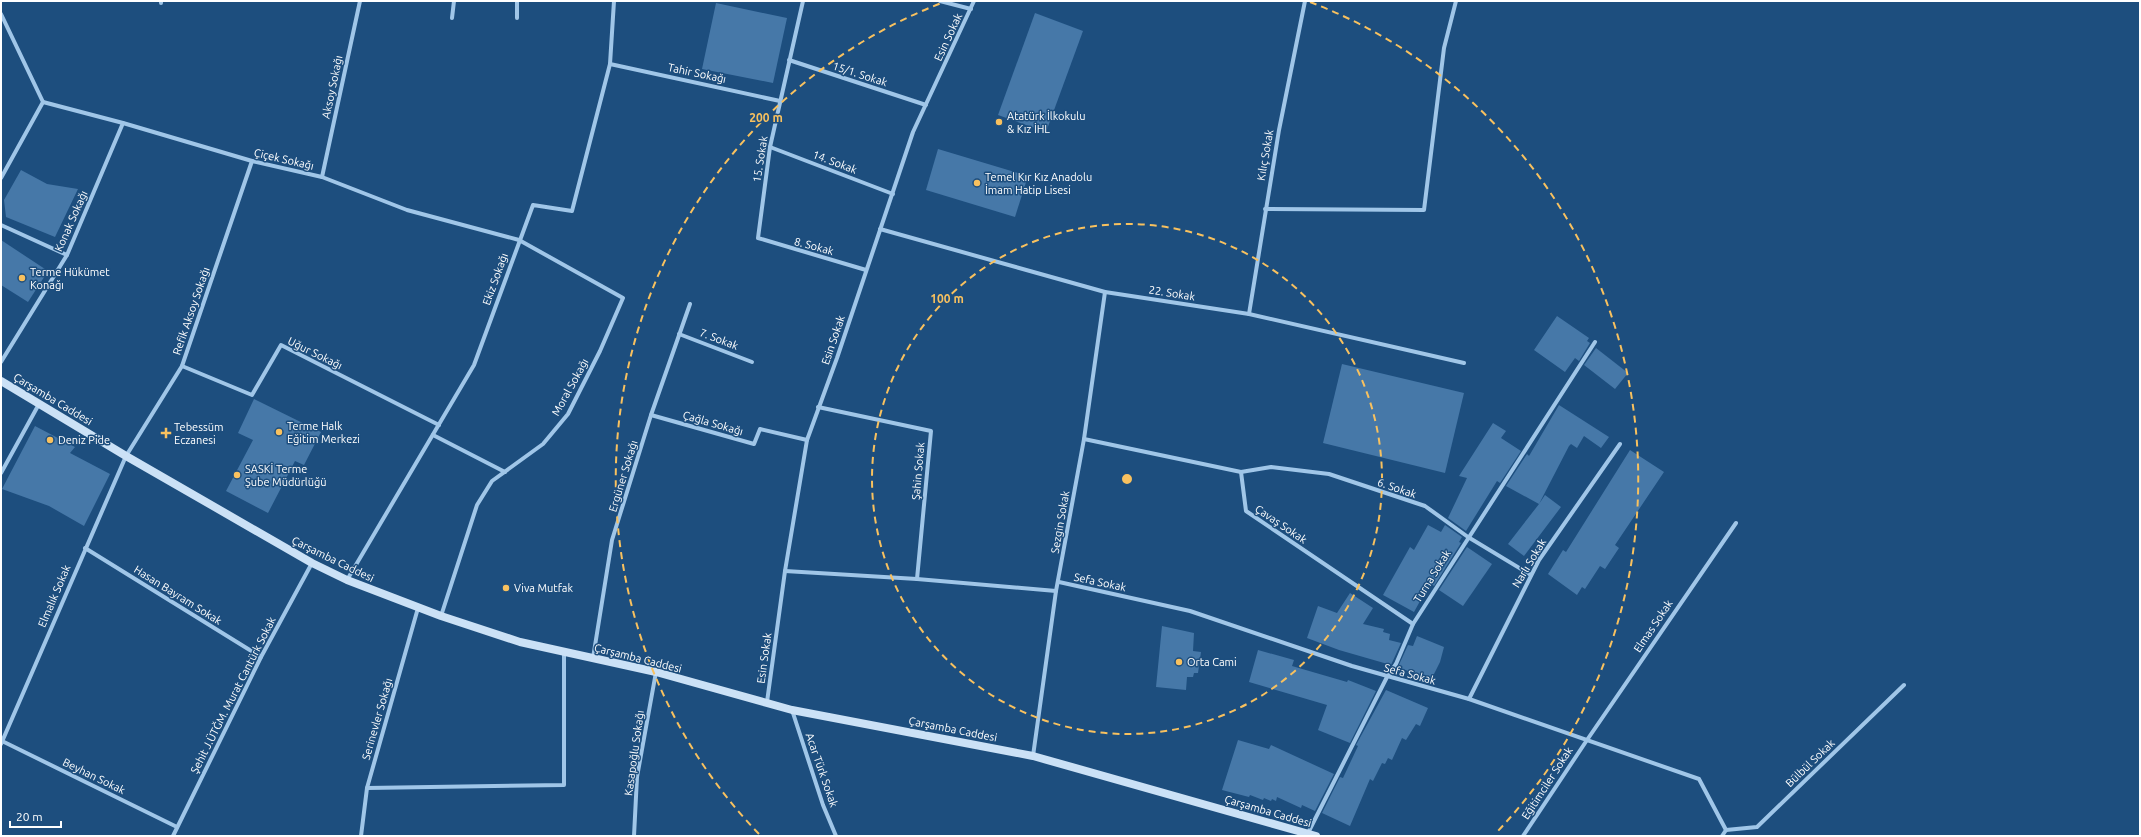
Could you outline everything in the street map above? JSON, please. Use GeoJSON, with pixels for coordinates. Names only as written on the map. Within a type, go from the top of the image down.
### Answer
{"type":"FeatureCollection","features":[{"type":"Feature","properties":{"kind":"main road","name":"Çarşamba Caddesi"},"geometry":{"type":"LineString","coordinates":[[1,381],[126,456],[312,563],[347,580],[441,616],[520,642],[656,672],[792,710],[1033,756],[1316,836]]}},
{"type":"Feature","properties":{"kind":"street","name":"Aksoy Sokağı"},"geometry":{"type":"LineString","coordinates":[[322,177],[360,1]]}},
{"type":"Feature","properties":{"kind":"street"},"geometry":{"type":"LineString","coordinates":[[452,18],[454,1]]}},
{"type":"Feature","properties":{"kind":"street"},"geometry":{"type":"LineString","coordinates":[[517,1],[517,18]]}},
{"type":"Feature","properties":{"kind":"street","name":"Ekiz Sokağı"},"geometry":{"type":"LineString","coordinates":[[347,580],[474,365],[518,240],[533,205],[572,211],[610,64],[614,1]]}},
{"type":"Feature","properties":{"kind":"street","name":"15. Sokak"},"geometry":{"type":"LineString","coordinates":[[758,238],[770,147],[803,1]]}},
{"type":"Feature","properties":{"kind":"street"},"geometry":{"type":"LineString","coordinates":[[940,1],[971,9]]}},
{"type":"Feature","properties":{"kind":"street","name":"Esin Sokak"},"geometry":{"type":"LineString","coordinates":[[767,702],[785,571],[807,440],[837,358],[913,132],[974,1]]}},
{"type":"Feature","properties":{"kind":"street","name":"Kılıç Sokak"},"geometry":{"type":"LineString","coordinates":[[1249,314],[1265,209],[1305,1]]}},
{"type":"Feature","properties":{"kind":"street"},"geometry":{"type":"LineString","coordinates":[[1265,209],[1424,210],[1444,48],[1456,1]]}},
{"type":"Feature","properties":{"kind":"street"},"geometry":{"type":"LineString","coordinates":[[1,14],[43,102],[1,178]]}},
{"type":"Feature","properties":{"kind":"street","name":"15/1. Sokak"},"geometry":{"type":"LineString","coordinates":[[789,60],[926,105]]}},
{"type":"Feature","properties":{"kind":"street","name":"Tahir Sokağı"},"geometry":{"type":"LineString","coordinates":[[610,64],[780,100]]}},
{"type":"Feature","properties":{"kind":"street","name":"Çiçek Sokağı"},"geometry":{"type":"LineString","coordinates":[[43,102],[123,122],[252,161],[322,177],[408,210],[518,240]]}},
{"type":"Feature","properties":{"kind":"street","name":"Konak Sokağı"},"geometry":{"type":"LineString","coordinates":[[1,362],[67,255],[123,122]]}},
{"type":"Feature","properties":{"kind":"street","name":"14. Sokak"},"geometry":{"type":"LineString","coordinates":[[770,147],[892,194]]}},
{"type":"Feature","properties":{"kind":"street","name":"Refik Aksoy Sokağı"},"geometry":{"type":"LineString","coordinates":[[126,456],[182,366],[252,161]]}},
{"type":"Feature","properties":{"kind":"street"},"geometry":{"type":"LineString","coordinates":[[1,225],[67,255]]}},
{"type":"Feature","properties":{"kind":"street","name":"22. Sokak"},"geometry":{"type":"LineString","coordinates":[[880,229],[1105,292],[1249,314],[1464,362]]}},
{"type":"Feature","properties":{"kind":"street","name":"8. Sokak"},"geometry":{"type":"LineString","coordinates":[[758,238],[866,270]]}},
{"type":"Feature","properties":{"kind":"street","name":"Moral Sokağı"},"geometry":{"type":"LineString","coordinates":[[441,616],[477,506],[492,481],[543,444],[568,414],[600,351],[623,298],[518,240]]}},
{"type":"Feature","properties":{"kind":"street","name":"Sezgin Sokak"},"geometry":{"type":"LineString","coordinates":[[1033,756],[1056,591],[1059,582],[1084,439],[1105,292]]}},
{"type":"Feature","properties":{"kind":"street","name":"Ergüner Sokağı"},"geometry":{"type":"LineString","coordinates":[[593,658],[612,540],[651,415],[690,304]]}},
{"type":"Feature","properties":{"kind":"street","name":"7. Sokak"},"geometry":{"type":"LineString","coordinates":[[679,334],[752,362]]}},
{"type":"Feature","properties":{"kind":"street","name":"Turna Sokak"},"geometry":{"type":"LineString","coordinates":[[1308,833],[1387,677],[1396,664],[1413,624],[1595,342]]}},
{"type":"Feature","properties":{"kind":"street","name":"Uğur Sokağı"},"geometry":{"type":"LineString","coordinates":[[182,366],[252,395],[280,345],[439,425]]}},
{"type":"Feature","properties":{"kind":"street"},"geometry":{"type":"LineString","coordinates":[[1,473],[39,404]]}},
{"type":"Feature","properties":{"kind":"street","name":"Şahin Sokak"},"geometry":{"type":"LineString","coordinates":[[818,407],[931,431],[917,579]]}},
{"type":"Feature","properties":{"kind":"street","name":"Çağla Sokağı"},"geometry":{"type":"LineString","coordinates":[[651,415],[754,444],[760,429],[807,440]]}},
{"type":"Feature","properties":{"kind":"street"},"geometry":{"type":"LineString","coordinates":[[433,435],[505,472]]}},
{"type":"Feature","properties":{"kind":"street"},"geometry":{"type":"LineString","coordinates":[[1084,439],[1240,472]]}},
{"type":"Feature","properties":{"kind":"street","name":"Narlı Sokak"},"geometry":{"type":"LineString","coordinates":[[1469,699],[1531,575],[1620,444]]}},
{"type":"Feature","properties":{"kind":"street","name":"Elmalık Sokak"},"geometry":{"type":"LineString","coordinates":[[2,743],[126,456]]}},
{"type":"Feature","properties":{"kind":"street","name":"6. Sokak"},"geometry":{"type":"LineString","coordinates":[[1240,472],[1271,467],[1329,474],[1425,506],[1468,537],[1531,575]]}},
{"type":"Feature","properties":{"kind":"street","name":"Çavaş Sokak"},"geometry":{"type":"LineString","coordinates":[[1240,472],[1246,511],[1413,624]]}},
{"type":"Feature","properties":{"kind":"street","name":"Elmas Sokak"},"geometry":{"type":"LineString","coordinates":[[1587,740],[1736,523]]}},
{"type":"Feature","properties":{"kind":"street","name":"Hasan Bayram Sokak"},"geometry":{"type":"LineString","coordinates":[[85,548],[261,656]]}},
{"type":"Feature","properties":{"kind":"street","name":"Şehit J.ÜTĞM. Murat Cantürk Sokak"},"geometry":{"type":"LineString","coordinates":[[173,836],[261,656],[312,563]]}},
{"type":"Feature","properties":{"kind":"street"},"geometry":{"type":"LineString","coordinates":[[785,571],[917,579],[1056,591]]}},
{"type":"Feature","properties":{"kind":"street","name":"Sefa Sokak"},"geometry":{"type":"LineString","coordinates":[[1059,582],[1190,611],[1387,677],[1469,699],[1698,779],[1726,830]]}},
{"type":"Feature","properties":{"kind":"street","name":"Serinevler Sokağı"},"geometry":{"type":"LineString","coordinates":[[361,836],[367,788],[418,608]]}},
{"type":"Feature","properties":{"kind":"street"},"geometry":{"type":"LineString","coordinates":[[367,788],[564,785],[564,652]]}},
{"type":"Feature","properties":{"kind":"street","name":"Kasapoğlu Sokağı"},"geometry":{"type":"LineString","coordinates":[[634,836],[637,777],[656,672]]}},
{"type":"Feature","properties":{"kind":"street","name":"Bülbül Sokak"},"geometry":{"type":"LineString","coordinates":[[1726,830],[1757,827],[1904,685]]}},
{"type":"Feature","properties":{"kind":"street","name":"Acar Türk Sokak"},"geometry":{"type":"LineString","coordinates":[[792,710],[823,805],[836,836]]}},
{"type":"Feature","properties":{"kind":"street","name":"Eğitimciler Sokak"},"geometry":{"type":"LineString","coordinates":[[1523,836],[1587,740]]}},
{"type":"Feature","properties":{"kind":"street","name":"Beyhan Sokak"},"geometry":{"type":"LineString","coordinates":[[2,743],[177,828]]}},
{"type":"Feature","properties":{"kind":"street"},"geometry":{"type":"LineString","coordinates":[[1722,836],[1726,830]]}},
{"type":"Feature","properties":{"kind":"building"},"geometry":{"type":"Polygon","coordinates":[[[716,3],[787,18],[773,83],[702,69],[716,3]]]}},
{"type":"Feature","properties":{"kind":"building"},"geometry":{"type":"Polygon","coordinates":[[[1035,13],[1083,31],[1046,132],[998,115],[1035,13]]]}},
{"type":"Feature","properties":{"kind":"building","name":"Temel Kır Kız Anadolu İmam Hatip Lisesi"},"geometry":{"type":"Polygon","coordinates":[[[938,149],[1028,176],[1015,217],[926,190],[938,149]]]}},
{"type":"Feature","properties":{"kind":"building"},"geometry":{"type":"Polygon","coordinates":[[[21,170],[47,184],[78,189],[55,237],[6,217],[4,200],[21,170]]]}},
{"type":"Feature","properties":{"kind":"building","name":"Terme Hükümet Konağı"},"geometry":{"type":"Polygon","coordinates":[[[1,240],[48,271],[28,302],[1,285],[1,240]]]}},
{"type":"Feature","properties":{"kind":"building"},"geometry":{"type":"Polygon","coordinates":[[[1557,316],[1589,338],[1587,341],[1590,343],[1579,361],[1575,358],[1565,372],[1534,350],[1557,316]]]}},
{"type":"Feature","properties":{"kind":"building"},"geometry":{"type":"Polygon","coordinates":[[[1596,348],[1628,373],[1615,389],[1584,365],[1596,348]]]}},
{"type":"Feature","properties":{"kind":"building"},"geometry":{"type":"Polygon","coordinates":[[[1342,364],[1464,393],[1445,473],[1323,443],[1342,364]]]}},
{"type":"Feature","properties":{"kind":"building"},"geometry":{"type":"Polygon","coordinates":[[[254,399],[321,432],[304,465],[295,461],[268,513],[226,491],[253,440],[238,433],[254,399]]]}},
{"type":"Feature","properties":{"kind":"building"},"geometry":{"type":"Polygon","coordinates":[[[1559,405],[1609,437],[1601,448],[1584,436],[1577,448],[1571,444],[1539,504],[1506,486],[1527,454],[1529,456],[1559,405]]]}},
{"type":"Feature","properties":{"kind":"building"},"geometry":{"type":"Polygon","coordinates":[[[1493,423],[1506,431],[1501,438],[1521,451],[1500,483],[1497,481],[1466,531],[1448,518],[1467,478],[1459,476],[1493,423]]]}},
{"type":"Feature","properties":{"kind":"building"},"geometry":{"type":"Polygon","coordinates":[[[35,426],[75,447],[70,453],[110,474],[84,526],[49,506],[2,489],[35,426]]]}},
{"type":"Feature","properties":{"kind":"building"},"geometry":{"type":"Polygon","coordinates":[[[1630,450],[1664,472],[1615,545],[1619,548],[1605,569],[1600,566],[1585,589],[1582,587],[1577,595],[1548,574],[1563,550],[1566,552],[1630,450]]]}},
{"type":"Feature","properties":{"kind":"building"},"geometry":{"type":"Polygon","coordinates":[[[1545,495],[1561,507],[1524,556],[1508,544],[1545,495]]]}},
{"type":"Feature","properties":{"kind":"building"},"geometry":{"type":"Polygon","coordinates":[[[1428,525],[1441,532],[1445,525],[1462,537],[1459,542],[1461,543],[1434,586],[1430,583],[1414,612],[1383,595],[1410,547],[1414,550],[1428,525]]]}},
{"type":"Feature","properties":{"kind":"building"},"geometry":{"type":"Polygon","coordinates":[[[1467,547],[1492,564],[1463,606],[1439,590],[1467,547]]]}},
{"type":"Feature","properties":{"kind":"building"},"geometry":{"type":"Polygon","coordinates":[[[1350,593],[1373,608],[1363,624],[1384,629],[1383,632],[1390,634],[1389,640],[1401,643],[1391,665],[1339,650],[1307,638],[1318,606],[1337,613],[1350,593]]]}},
{"type":"Feature","properties":{"kind":"building","name":"Orta Cami"},"geometry":{"type":"Polygon","coordinates":[[[1162,626],[1194,633],[1193,651],[1201,652],[1198,673],[1194,673],[1193,677],[1187,677],[1186,690],[1156,687],[1162,626]]]}},
{"type":"Feature","properties":{"kind":"building"},"geometry":{"type":"Polygon","coordinates":[[[1417,636],[1444,647],[1440,662],[1431,680],[1398,667],[1408,645],[1413,646],[1417,636]]]}},
{"type":"Feature","properties":{"kind":"building"},"geometry":{"type":"Polygon","coordinates":[[[1258,650],[1294,660],[1292,666],[1347,682],[1348,680],[1376,691],[1350,743],[1318,730],[1327,705],[1249,682],[1258,650]]]}},
{"type":"Feature","properties":{"kind":"building"},"geometry":{"type":"Polygon","coordinates":[[[1386,690],[1428,708],[1420,726],[1416,724],[1406,740],[1402,738],[1392,760],[1388,758],[1385,764],[1382,763],[1373,781],[1370,779],[1350,826],[1322,813],[1340,777],[1343,778],[1358,746],[1356,745],[1386,690]]]}},
{"type":"Feature","properties":{"kind":"building"},"geometry":{"type":"Polygon","coordinates":[[[1238,740],[1269,749],[1271,745],[1334,774],[1315,811],[1302,805],[1301,808],[1277,797],[1276,801],[1272,799],[1271,801],[1264,798],[1263,800],[1250,795],[1249,797],[1222,790],[1238,740]]]}},
{"type":"Feature","properties":{"kind":"place","name":"Atatürk İlkokulu & Kız İHL"},"geometry":{"type":"Point","coordinates":[999,122]}},
{"type":"Feature","properties":{"kind":"place","name":"Temel Kır Kız Anadolu İmam Hatip Lisesi"},"geometry":{"type":"Point","coordinates":[977,183]}},
{"type":"Feature","properties":{"kind":"place","name":"Terme Hükümet Konağı"},"geometry":{"type":"Point","coordinates":[22,278]}},
{"type":"Feature","properties":{"kind":"place","name":"Terme Halk Eğitim Merkezi"},"geometry":{"type":"Point","coordinates":[279,432]}},
{"type":"Feature","properties":{"kind":"place","name":"Tebessüm Eczanesi"},"geometry":{"type":"Point","coordinates":[166,433]}},
{"type":"Feature","properties":{"kind":"place","name":"Deniz Pide"},"geometry":{"type":"Point","coordinates":[50,440]}},
{"type":"Feature","properties":{"kind":"place","name":"SASKİ Terme Şube Müdürlüğü"},"geometry":{"type":"Point","coordinates":[237,475]}},
{"type":"Feature","properties":{"kind":"place","name":"Viva Mutfak"},"geometry":{"type":"Point","coordinates":[506,588]}},
{"type":"Feature","properties":{"kind":"place","name":"Orta Cami"},"geometry":{"type":"Point","coordinates":[1179,662]}}]}
